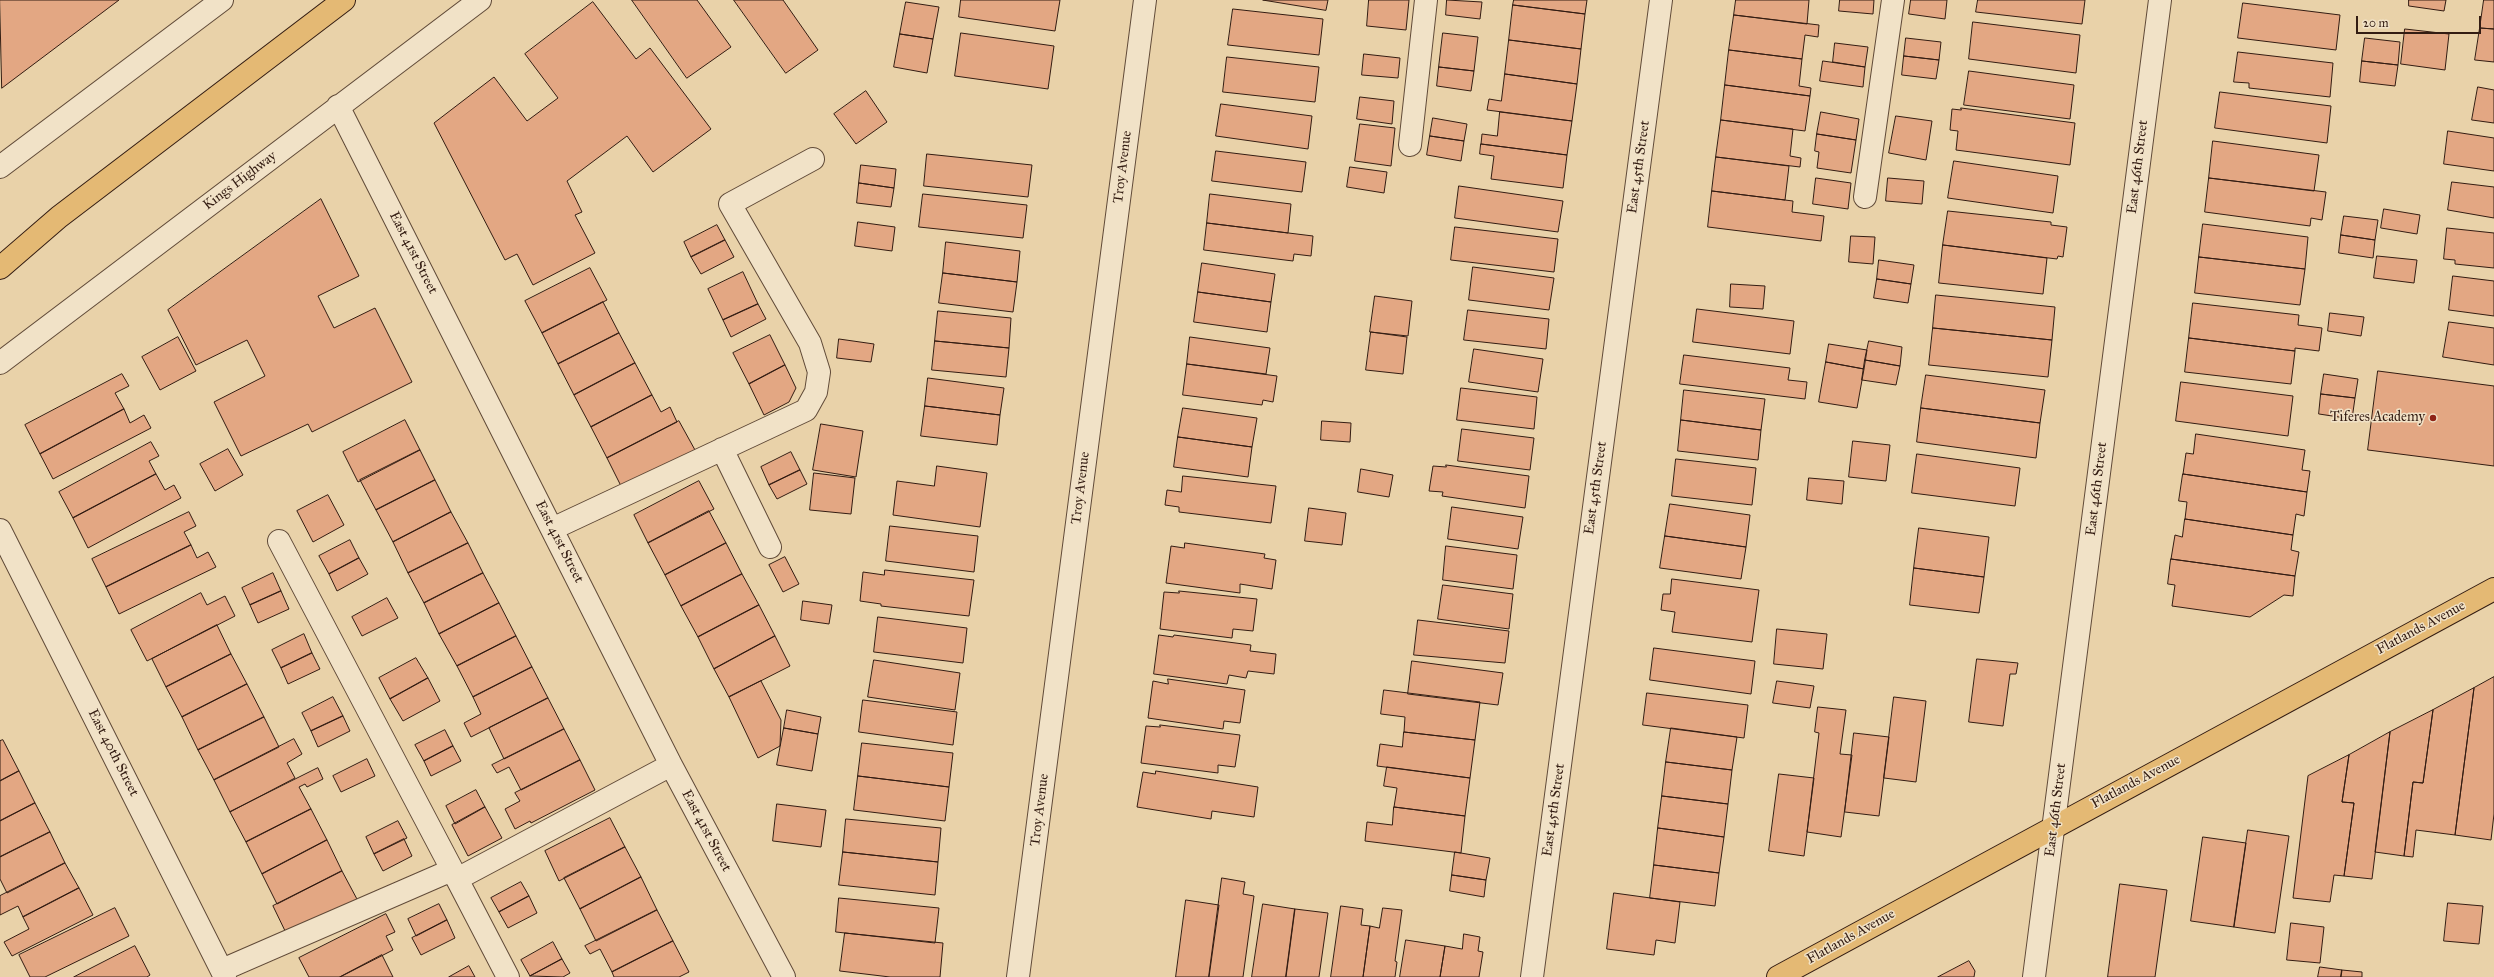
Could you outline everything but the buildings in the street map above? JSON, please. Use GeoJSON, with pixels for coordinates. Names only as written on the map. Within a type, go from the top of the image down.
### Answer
{"type":"FeatureCollection","features":[{"type":"Feature","properties":{"kind":"main road"},"geometry":{"type":"LineString","coordinates":[[0,268],[59,217],[344,0]]}},
{"type":"Feature","properties":{"kind":"main road","name":"Flatlands Avenue"},"geometry":{"type":"LineString","coordinates":[[1778,977],[2494,589]]}},
{"type":"Feature","properties":{"kind":"street"},"geometry":{"type":"LineString","coordinates":[[0,167],[222,0]]}},
{"type":"Feature","properties":{"kind":"street","name":"Kings Highway"},"geometry":{"type":"LineString","coordinates":[[0,363],[480,0]]}},
{"type":"Feature","properties":{"kind":"street","name":"Troy Avenue"},"geometry":{"type":"LineString","coordinates":[[1018,977],[1145,0]]}},
{"type":"Feature","properties":{"kind":"street"},"geometry":{"type":"LineString","coordinates":[[1410,146],[1426,0]]}},
{"type":"Feature","properties":{"kind":"street","name":"East 45th Street"},"geometry":{"type":"LineString","coordinates":[[1532,977],[1661,0]]}},
{"type":"Feature","properties":{"kind":"street"},"geometry":{"type":"LineString","coordinates":[[1865,197],[1893,0]]}},
{"type":"Feature","properties":{"kind":"street","name":"East 46th Street"},"geometry":{"type":"LineString","coordinates":[[2034,977],[2160,0]]}},
{"type":"Feature","properties":{"kind":"street","name":"East 41st Street"},"geometry":{"type":"LineString","coordinates":[[338,106],[671,765],[784,977]]}},
{"type":"Feature","properties":{"kind":"street"},"geometry":{"type":"LineString","coordinates":[[552,529],[806,410],[816,392],[819,372],[810,343],[730,204],[813,159]]}},
{"type":"Feature","properties":{"kind":"street"},"geometry":{"type":"LineString","coordinates":[[722,449],[770,547]]}},
{"type":"Feature","properties":{"kind":"street","name":"East 40th Street"},"geometry":{"type":"LineString","coordinates":[[0,530],[223,974]]}},
{"type":"Feature","properties":{"kind":"street"},"geometry":{"type":"LineString","coordinates":[[279,542],[508,977]]}},
{"type":"Feature","properties":{"kind":"street"},"geometry":{"type":"LineString","coordinates":[[223,974],[454,875],[671,765]]}},
{"type":"Feature","properties":{"kind":"place","name":"Tiferes Academy"},"geometry":{"type":"Point","coordinates":[2433,418]}}]}
